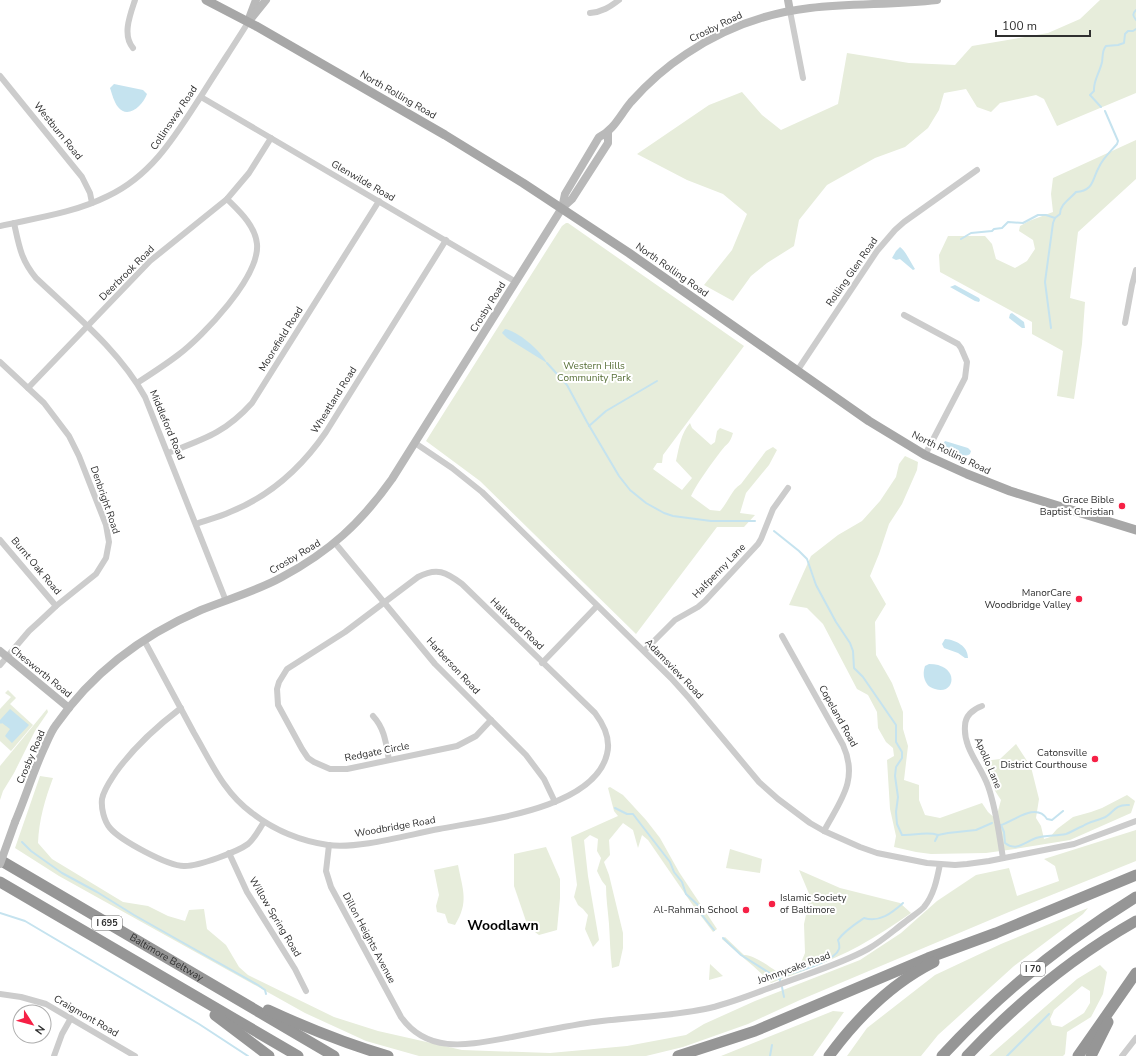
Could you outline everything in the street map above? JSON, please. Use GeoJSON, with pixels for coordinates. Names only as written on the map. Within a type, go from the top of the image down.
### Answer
{"type":"FeatureCollection","features":[{"type":"Feature","properties":{"kind":"highway","name":"Baltimore Beltway"},"geometry":{"type":"LineString","coordinates":[[0,860],[334,1056]]}},
{"type":"Feature","properties":{"kind":"highway"},"geometry":{"type":"LineString","coordinates":[[678,1056],[755,1031],[928,958],[1136,875]]}},
{"type":"Feature","properties":{"kind":"highway","name":"Baltimore Beltway"},"geometry":{"type":"LineString","coordinates":[[0,882],[298,1056]]}},
{"type":"Feature","properties":{"kind":"highway","name":"I 70"},"geometry":{"type":"LineString","coordinates":[[942,1056],[984,1012],[1035,967],[1086,929],[1136,898]]}},
{"type":"Feature","properties":{"kind":"highway","name":"I 70"},"geometry":{"type":"LineString","coordinates":[[967,1056],[999,1024],[1048,982],[1099,944],[1136,921]]}},
{"type":"Feature","properties":{"kind":"highway"},"geometry":{"type":"LineString","coordinates":[[829,1056],[860,1017],[902,982],[931,964],[996,932]]}},
{"type":"Feature","properties":{"kind":"highway"},"geometry":{"type":"LineString","coordinates":[[1078,1056],[1135,975]]}},
{"type":"Feature","properties":{"kind":"highway"},"geometry":{"type":"LineString","coordinates":[[1091,1056],[1105,1026],[1135,975]]}},
{"type":"Feature","properties":{"kind":"highway"},"geometry":{"type":"LineString","coordinates":[[166,979],[269,1056]]}},
{"type":"Feature","properties":{"kind":"highway"},"geometry":{"type":"LineString","coordinates":[[213,985],[297,1024],[362,1049],[388,1056]]}},
{"type":"Feature","properties":{"kind":"main road","name":"North Rolling Road"},"geometry":{"type":"LineString","coordinates":[[206,0],[249,21],[445,135],[562,208],[874,424],[925,455],[1010,491],[1136,530]]}},
{"type":"Feature","properties":{"kind":"main road","name":"Collinsway Road"},"geometry":{"type":"LineString","coordinates":[[249,21],[256,0]]}},
{"type":"Feature","properties":{"kind":"main road","name":"Collinsway Road"},"geometry":{"type":"LineString","coordinates":[[249,21],[266,0]]}},
{"type":"Feature","properties":{"kind":"main road"},"geometry":{"type":"LineString","coordinates":[[788,0],[790,11]]}},
{"type":"Feature","properties":{"kind":"main road","name":"Crosby Road"},"geometry":{"type":"LineString","coordinates":[[0,864],[37,762],[55,726],[94,680],[124,654],[144,640],[177,622],[281,578],[318,556],[335,543],[371,507],[392,480],[562,208],[565,194],[599,137],[608,133],[631,103],[650,83],[686,54],[708,40],[750,21],[790,11],[835,6],[937,0]]}},
{"type":"Feature","properties":{"kind":"main road","name":"Chesworth Road"},"geometry":{"type":"LineString","coordinates":[[3,654],[69,708]]}},
{"type":"Feature","properties":{"kind":"street"},"geometry":{"type":"LineString","coordinates":[[133,48],[128,40],[128,27],[135,0]]}},
{"type":"Feature","properties":{"kind":"street"},"geometry":{"type":"LineString","coordinates":[[590,13],[606,9],[619,0]]}},
{"type":"Feature","properties":{"kind":"street"},"geometry":{"type":"LineString","coordinates":[[790,11],[803,78]]}},
{"type":"Feature","properties":{"kind":"street","name":"Collinsway Road"},"geometry":{"type":"LineString","coordinates":[[0,226],[63,212],[92,203],[122,189],[135,180],[157,159],[176,134],[249,21]]}},
{"type":"Feature","properties":{"kind":"street","name":"Westburn Road"},"geometry":{"type":"LineString","coordinates":[[0,76],[82,177],[90,193],[92,203]]}},
{"type":"Feature","properties":{"kind":"street","name":"Glenwilde Road"},"geometry":{"type":"LineString","coordinates":[[201,97],[516,282]]}},
{"type":"Feature","properties":{"kind":"street","name":"Deerbrook Road"},"geometry":{"type":"LineString","coordinates":[[28,388],[150,262],[227,198],[249,173],[271,138]]}},
{"type":"Feature","properties":{"kind":"street","name":"Rolling Glen Road"},"geometry":{"type":"LineString","coordinates":[[797,371],[876,251],[885,240],[904,222],[977,170]]}},
{"type":"Feature","properties":{"kind":"street"},"geometry":{"type":"LineString","coordinates":[[138,383],[173,359],[197,339],[238,291],[251,269],[257,253],[255,236],[246,220],[227,198]]}},
{"type":"Feature","properties":{"kind":"street","name":"Moorefield Road"},"geometry":{"type":"LineString","coordinates":[[168,453],[215,434],[234,421],[252,403],[379,201]]}},
{"type":"Feature","properties":{"kind":"street","name":"Middleford Road"},"geometry":{"type":"LineString","coordinates":[[14,223],[22,257],[30,271],[122,361],[138,383],[152,410],[226,601]]}},
{"type":"Feature","properties":{"kind":"street","name":"Wheatland Road"},"geometry":{"type":"LineString","coordinates":[[196,524],[231,512],[264,494],[288,476],[310,454],[326,432],[446,240]]}},
{"type":"Feature","properties":{"kind":"street"},"geometry":{"type":"LineString","coordinates":[[1125,323],[1136,270]]}},
{"type":"Feature","properties":{"kind":"street"},"geometry":{"type":"LineString","coordinates":[[904,315],[958,344],[962,348],[967,362],[964,378],[925,455]]}},
{"type":"Feature","properties":{"kind":"street","name":"Denbright Road"},"geometry":{"type":"LineString","coordinates":[[0,362],[54,414],[74,445],[108,534],[108,550],[102,566],[92,578],[56,606],[3,654],[0,665]]}},
{"type":"Feature","properties":{"kind":"street","name":"Adamsview Road"},"geometry":{"type":"LineString","coordinates":[[415,443],[468,480],[644,650],[689,698],[759,782],[794,812],[824,831],[877,853],[913,861],[940,864]]}},
{"type":"Feature","properties":{"kind":"street","name":"Halfpenny Lane"},"geometry":{"type":"LineString","coordinates":[[644,650],[675,620],[698,607],[705,601],[753,550],[761,539],[773,509],[788,488]]}},
{"type":"Feature","properties":{"kind":"street","name":"Burnt Oak Road"},"geometry":{"type":"LineString","coordinates":[[0,540],[56,606]]}},
{"type":"Feature","properties":{"kind":"street","name":"Harberson Road"},"geometry":{"type":"LineString","coordinates":[[335,543],[438,667],[514,742],[536,767],[555,802]]}},
{"type":"Feature","properties":{"kind":"street","name":"Hallwood Road"},"geometry":{"type":"LineString","coordinates":[[384,603],[418,577],[427,572],[441,572],[448,574],[462,584],[600,719],[607,734],[608,751]]}},
{"type":"Feature","properties":{"kind":"street","name":"Redgate Circle"},"geometry":{"type":"LineString","coordinates":[[384,603],[345,632],[287,669],[279,682],[276,698],[281,713],[308,758],[330,769],[337,770],[457,746],[476,736],[490,720]]}},
{"type":"Feature","properties":{"kind":"street"},"geometry":{"type":"LineString","coordinates":[[542,663],[598,606]]}},
{"type":"Feature","properties":{"kind":"street","name":"Copeland Road"},"geometry":{"type":"LineString","coordinates":[[782,636],[843,745],[850,762],[850,779],[847,789],[824,831]]}},
{"type":"Feature","properties":{"kind":"street","name":"Woodbridge Road"},"geometry":{"type":"LineString","coordinates":[[144,640],[224,785],[242,806],[264,822],[293,836],[310,842],[329,845],[356,845],[527,812],[566,797],[593,779],[602,768],[608,751]]}},
{"type":"Feature","properties":{"kind":"street","name":"Apollo Lane"},"geometry":{"type":"LineString","coordinates":[[982,706],[976,708],[968,716],[965,722],[965,733],[971,753],[984,775],[988,787],[1003,858]]}},
{"type":"Feature","properties":{"kind":"street"},"geometry":{"type":"LineString","coordinates":[[181,708],[151,732],[123,762],[102,798],[103,813],[106,822],[115,833],[157,858],[175,865],[184,866],[192,865],[247,844],[264,822]]}},
{"type":"Feature","properties":{"kind":"street"},"geometry":{"type":"LineString","coordinates":[[373,716],[379,722],[383,730],[389,760]]}},
{"type":"Feature","properties":{"kind":"street"},"geometry":{"type":"LineString","coordinates":[[940,864],[967,864],[1074,844],[1136,821]]}},
{"type":"Feature","properties":{"kind":"street","name":"Dillon Heights Avenue"},"geometry":{"type":"LineString","coordinates":[[329,845],[326,871],[331,887],[394,1007],[406,1025],[414,1032]]}},
{"type":"Feature","properties":{"kind":"street","name":"Willow Spring Road"},"geometry":{"type":"LineString","coordinates":[[229,852],[247,892],[295,969],[306,991]]}},
{"type":"Feature","properties":{"kind":"street","name":"Johnnycake Road"},"geometry":{"type":"LineString","coordinates":[[414,1032],[430,1040],[447,1044],[476,1043],[593,1023],[704,1009],[732,1001],[834,964],[882,940],[924,906],[932,893],[940,864]]}},
{"type":"Feature","properties":{"kind":"street","name":"Craigmont Road"},"geometry":{"type":"LineString","coordinates":[[0,994],[21,997],[46,1004],[135,1056]]}},
{"type":"Feature","properties":{"kind":"street"},"geometry":{"type":"LineString","coordinates":[[54,1056],[62,1034],[71,1018]]}},
{"type":"Feature","properties":{"kind":"street"},"geometry":{"type":"LineString","coordinates":[[1122,1056],[1136,1038]]}},
{"type":"Feature","properties":{"kind":"green space"},"geometry":{"type":"Polygon","coordinates":[[[1100,0],[1136,0],[1136,93],[1057,126],[1044,99],[1036,95],[1000,103],[991,112],[977,107],[966,89],[944,93],[939,110],[928,128],[905,147],[875,158],[827,185],[799,220],[794,246],[767,263],[751,276],[733,301],[704,285],[732,250],[747,214],[723,194],[687,180],[637,154],[709,105],[742,92],[762,115],[781,130],[838,104],[847,53],[909,63],[955,65],[972,46],[1048,33],[1080,19],[1100,0]]]}},
{"type":"Feature","properties":{"kind":"green space"},"geometry":{"type":"Polygon","coordinates":[[[1136,140],[1136,179],[1078,232],[1070,298],[1085,302],[1082,344],[1074,399],[1057,396],[1063,351],[1032,334],[1032,322],[940,272],[939,255],[948,236],[985,236],[992,244],[996,259],[1015,268],[1027,261],[1035,249],[1033,240],[1019,231],[1020,226],[1053,212],[1051,194],[1053,178],[1136,140]]]}},
{"type":"Feature","properties":{"kind":"green space","name":"Western Hills Community Park"},"geometry":{"type":"Polygon","coordinates":[[[566,223],[744,346],[663,455],[662,463],[657,463],[653,469],[682,490],[692,478],[676,461],[682,436],[690,423],[692,428],[711,445],[715,442],[717,431],[720,428],[733,433],[732,437],[705,473],[691,496],[710,510],[720,511],[766,451],[773,447],[777,450],[769,465],[746,493],[740,513],[755,515],[744,527],[717,527],[636,634],[480,481],[426,441],[562,226],[566,223]]]}},
{"type":"Feature","properties":{"kind":"green space"},"geometry":{"type":"Polygon","coordinates":[[[905,456],[918,462],[917,470],[902,504],[889,524],[870,576],[886,604],[875,622],[876,655],[892,683],[903,712],[903,729],[908,746],[904,780],[919,785],[919,800],[925,815],[940,818],[982,803],[988,812],[998,821],[998,811],[1001,800],[990,781],[984,761],[1000,759],[1016,744],[1031,767],[1039,799],[1036,818],[1041,826],[1044,839],[1050,837],[1057,829],[1073,817],[1102,808],[1127,795],[1135,801],[1131,813],[1070,840],[1015,849],[986,853],[931,854],[894,847],[896,836],[890,809],[887,760],[894,756],[893,748],[886,742],[878,728],[877,712],[868,695],[857,689],[823,624],[807,608],[789,605],[811,556],[838,535],[862,521],[880,501],[896,477],[899,464],[905,456]]]}},
{"type":"Feature","properties":{"kind":"green space"},"geometry":{"type":"Polygon","coordinates":[[[8,690],[16,698],[10,704],[33,725],[11,751],[0,741],[0,709],[11,697],[5,693],[8,690]]]}},
{"type":"Feature","properties":{"kind":"green space"},"geometry":{"type":"Polygon","coordinates":[[[47,709],[48,712],[35,731],[14,773],[3,791],[0,800],[0,766],[47,709]]]}},
{"type":"Feature","properties":{"kind":"green space"},"geometry":{"type":"Polygon","coordinates":[[[40,776],[53,778],[43,810],[38,843],[52,859],[123,902],[148,906],[168,916],[185,921],[189,910],[204,909],[207,929],[226,945],[239,967],[248,975],[334,1017],[378,1031],[462,1050],[550,1053],[627,1046],[686,1035],[704,1024],[755,1001],[860,960],[901,933],[937,901],[976,875],[1009,868],[1017,896],[1059,881],[1055,866],[1044,859],[1136,830],[1136,861],[1009,912],[800,1000],[748,1024],[683,1047],[646,1056],[419,1056],[366,1041],[305,1013],[59,876],[15,848],[40,776]]]}},
{"type":"Feature","properties":{"kind":"green space"},"geometry":{"type":"Polygon","coordinates":[[[610,787],[623,795],[660,838],[679,872],[717,929],[713,932],[648,840],[642,835],[638,848],[633,830],[623,823],[609,840],[610,855],[604,862],[609,875],[623,933],[623,948],[619,966],[612,968],[606,886],[597,871],[601,858],[597,851],[598,839],[590,835],[584,840],[588,876],[599,940],[593,947],[585,929],[588,915],[578,905],[574,897],[577,885],[571,837],[618,816],[614,811],[608,788],[610,787]]]}},
{"type":"Feature","properties":{"kind":"green space"},"geometry":{"type":"Polygon","coordinates":[[[546,847],[560,879],[560,898],[557,930],[539,935],[528,927],[514,886],[514,854],[546,847]]]}},
{"type":"Feature","properties":{"kind":"green space"},"geometry":{"type":"Polygon","coordinates":[[[730,849],[762,859],[760,873],[726,868],[730,849]]]}},
{"type":"Feature","properties":{"kind":"green space"},"geometry":{"type":"Polygon","coordinates":[[[458,865],[464,896],[462,910],[455,925],[448,923],[445,914],[437,912],[436,906],[439,895],[434,870],[458,865]]]}},
{"type":"Feature","properties":{"kind":"green space"},"geometry":{"type":"Polygon","coordinates":[[[799,870],[840,888],[900,903],[911,913],[859,946],[816,966],[771,983],[722,939],[725,937],[744,955],[757,959],[779,973],[800,965],[805,953],[804,924],[810,896],[799,870]]]}},
{"type":"Feature","properties":{"kind":"green space"},"geometry":{"type":"Polygon","coordinates":[[[1088,908],[1083,914],[1014,966],[938,1035],[921,1056],[847,1056],[867,1028],[935,975],[1001,944],[1088,908]]]}},
{"type":"Feature","properties":{"kind":"green space"},"geometry":{"type":"Polygon","coordinates":[[[710,964],[723,976],[709,980],[710,964]]]}},
{"type":"Feature","properties":{"kind":"green space"},"geometry":{"type":"Polygon","coordinates":[[[1100,965],[1107,972],[1103,994],[1091,1017],[1067,1032],[1065,1054],[1063,1056],[989,1056],[1077,979],[1100,965]],[[1082,986],[1054,1010],[1050,1019],[1052,1025],[1062,1027],[1084,1013],[1090,1003],[1090,991],[1082,986]]]}},
{"type":"Feature","properties":{"kind":"green space"},"geometry":{"type":"Polygon","coordinates":[[[833,1011],[844,1012],[813,1056],[721,1056],[833,1011]]]}},
{"type":"Feature","properties":{"kind":"water"},"geometry":{"type":"Polygon","coordinates":[[[114,84],[143,90],[147,94],[135,110],[131,112],[122,111],[114,100],[110,88],[114,84]]]}},
{"type":"Feature","properties":{"kind":"water"},"geometry":{"type":"Polygon","coordinates":[[[900,247],[915,269],[913,270],[900,259],[896,260],[892,258],[900,247]]]}},
{"type":"Feature","properties":{"kind":"water"},"geometry":{"type":"Polygon","coordinates":[[[955,285],[979,298],[979,302],[950,287],[955,285]]]}},
{"type":"Feature","properties":{"kind":"water"},"geometry":{"type":"Polygon","coordinates":[[[1012,313],[1024,322],[1025,328],[1022,328],[1009,318],[1010,314],[1012,313]]]}},
{"type":"Feature","properties":{"kind":"water"},"geometry":{"type":"Polygon","coordinates":[[[505,329],[516,333],[529,342],[547,363],[507,338],[502,333],[505,329]]]}},
{"type":"Feature","properties":{"kind":"water"},"geometry":{"type":"Polygon","coordinates":[[[945,441],[968,448],[971,451],[970,454],[964,456],[953,452],[944,447],[943,444],[945,441]]]}},
{"type":"Feature","properties":{"kind":"water"},"geometry":{"type":"Polygon","coordinates":[[[945,639],[961,644],[966,650],[968,658],[944,648],[942,644],[945,639]]]}},
{"type":"Feature","properties":{"kind":"water"},"geometry":{"type":"Polygon","coordinates":[[[929,664],[939,665],[946,669],[950,674],[952,679],[951,684],[947,688],[942,690],[935,689],[927,684],[924,677],[924,670],[925,666],[929,664]]]}},
{"type":"Feature","properties":{"kind":"water"},"geometry":{"type":"Polygon","coordinates":[[[10,709],[29,725],[12,743],[5,736],[10,729],[0,723],[0,720],[10,709]]]}},
{"type":"Feature","properties":{"kind":"waterway"},"geometry":{"type":"LineString","coordinates":[[1136,10],[1133,15],[1136,20]]}},
{"type":"Feature","properties":{"kind":"waterway"},"geometry":{"type":"LineString","coordinates":[[1101,107],[1090,95],[1094,91],[1104,49],[1106,46],[1124,43],[1125,34],[1128,31],[1133,31],[1136,29]]}},
{"type":"Feature","properties":{"kind":"waterway"},"geometry":{"type":"LineString","coordinates":[[1051,328],[1045,282],[1053,223],[1055,218],[1060,214],[1060,210],[1066,202],[1076,192],[1082,191],[1092,184],[1103,161],[1117,144],[1118,141],[1105,111]]}},
{"type":"Feature","properties":{"kind":"waterway"},"geometry":{"type":"LineString","coordinates":[[961,239],[971,233],[992,231],[994,229],[1002,228],[1008,222],[1023,223],[1038,215],[1046,215],[1055,218]]}},
{"type":"Feature","properties":{"kind":"waterway"},"geometry":{"type":"LineString","coordinates":[[547,363],[567,385],[619,476],[630,490],[646,503],[664,513],[673,516],[711,521],[755,521]]}},
{"type":"Feature","properties":{"kind":"waterway"},"geometry":{"type":"LineString","coordinates":[[589,426],[606,411],[657,381]]}},
{"type":"Feature","properties":{"kind":"waterway"},"geometry":{"type":"LineString","coordinates":[[774,531],[807,559],[816,585],[836,622],[850,643],[853,651],[854,668],[863,677],[896,725],[896,742],[902,752],[902,758],[896,767],[895,776],[898,797],[896,812],[897,824],[902,835],[929,833],[938,835]]}},
{"type":"Feature","properties":{"kind":"waterway"},"geometry":{"type":"LineString","coordinates":[[999,825],[1001,825],[1004,832],[1005,843],[1013,847],[1039,837],[1066,834],[1088,823],[1106,817],[1120,806],[1129,805]]}},
{"type":"Feature","properties":{"kind":"waterway"},"geometry":{"type":"LineString","coordinates":[[615,808],[627,814],[633,814],[670,862],[674,872],[682,882],[686,894],[698,905],[702,915],[714,930]]}},
{"type":"Feature","properties":{"kind":"waterway"},"geometry":{"type":"LineString","coordinates":[[1001,825],[1031,812],[1037,812],[1042,814],[1047,819],[1052,820],[1063,811]]}},
{"type":"Feature","properties":{"kind":"waterway"},"geometry":{"type":"LineString","coordinates":[[935,841],[938,835],[976,830],[992,823]]}},
{"type":"Feature","properties":{"kind":"waterway"},"geometry":{"type":"LineString","coordinates":[[22,842],[31,851],[62,873],[258,985],[265,990],[266,994]]}},
{"type":"Feature","properties":{"kind":"waterway"},"geometry":{"type":"LineString","coordinates":[[780,981],[780,978],[783,976],[814,966],[836,954],[839,949],[838,940],[840,937],[864,918],[880,918],[890,913],[903,903]]}},
{"type":"Feature","properties":{"kind":"waterway"},"geometry":{"type":"LineString","coordinates":[[0,913],[25,921],[199,1024],[248,1056]]}},
{"type":"Feature","properties":{"kind":"waterway"},"geometry":{"type":"LineString","coordinates":[[723,938],[741,955],[779,979]]}},
{"type":"Feature","properties":{"kind":"waterway"},"geometry":{"type":"LineString","coordinates":[[782,987],[784,997]]}},
{"type":"Feature","properties":{"kind":"waterway"},"geometry":{"type":"LineString","coordinates":[[1007,1056],[1049,1014]]}},
{"type":"Feature","properties":{"kind":"waterway"},"geometry":{"type":"LineString","coordinates":[[770,1056],[772,1045]]}},
{"type":"Feature","properties":{"kind":"place","name":"Grace Bible Baptist Christian"},"geometry":{"type":"Point","coordinates":[1122,506]}},
{"type":"Feature","properties":{"kind":"place","name":"ManorCare Woodbridge Valley"},"geometry":{"type":"Point","coordinates":[1079,599]}},
{"type":"Feature","properties":{"kind":"place","name":"Catonsville District Courthouse"},"geometry":{"type":"Point","coordinates":[1095,759]}},
{"type":"Feature","properties":{"kind":"place","name":"Islamic Society of Baltimore"},"geometry":{"type":"Point","coordinates":[772,904]}},
{"type":"Feature","properties":{"kind":"place","name":"Al-Rahmah School"},"geometry":{"type":"Point","coordinates":[746,910]}},
{"type":"Feature","properties":{"kind":"district","name":"Woodlawn"},"geometry":{"type":"Point","coordinates":[503,925]}}]}
